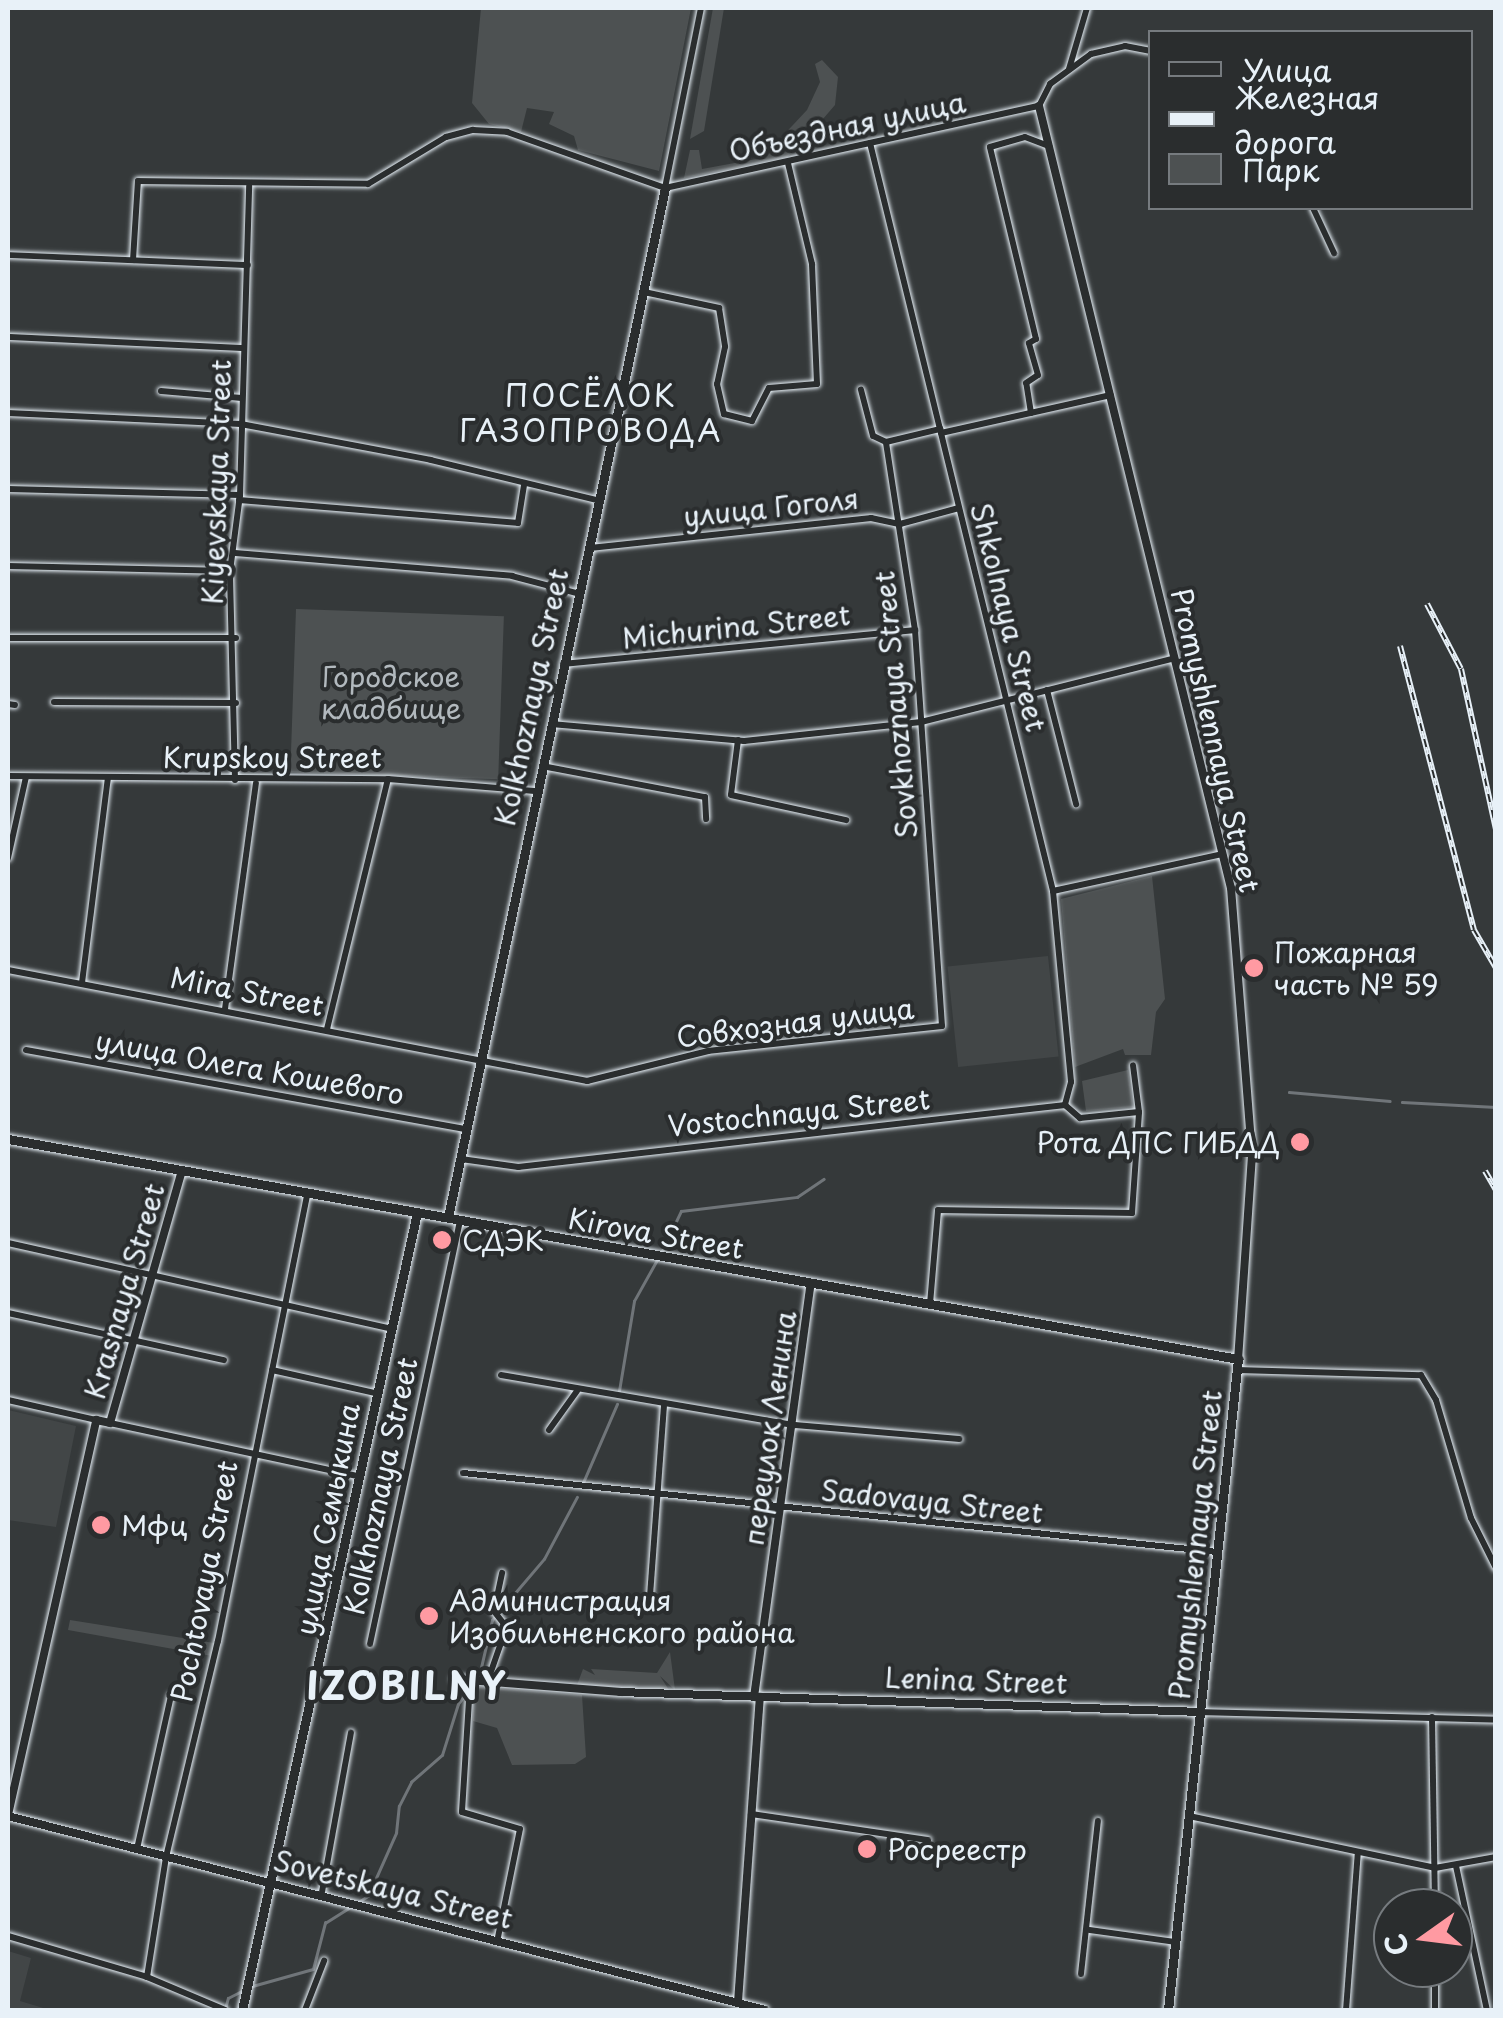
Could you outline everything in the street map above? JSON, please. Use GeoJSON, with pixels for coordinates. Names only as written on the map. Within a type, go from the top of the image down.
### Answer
{"type":"FeatureCollection","features":[{"type":"Feature","properties":{"kind":"main road","name":"Kolkhoznaya Street"},"geometry":{"type":"LineString","coordinates":[[448,1217],[585,548],[665,188]]}},
{"type":"Feature","properties":{"kind":"main road","name":"Kirova Street"},"geometry":{"type":"LineString","coordinates":[[8,1139],[1238,1364]]}},
{"type":"Feature","properties":{"kind":"main road","name":"улица Семыкина"},"geometry":{"type":"LineString","coordinates":[[242,2010],[274,1882],[375,1392],[417,1213]]}},
{"type":"Feature","properties":{"kind":"main road","name":"Promyshlennaya Street"},"geometry":{"type":"LineString","coordinates":[[1168,2010],[1238,1364]]}},
{"type":"Feature","properties":{"kind":"street"},"geometry":{"type":"LineString","coordinates":[[134,260],[138,180],[249,186],[368,184],[446,136],[474,130],[507,132],[665,188],[702,8]]}},
{"type":"Feature","properties":{"kind":"street"},"geometry":{"type":"LineString","coordinates":[[1068,70],[1086,8]]}},
{"type":"Feature","properties":{"kind":"street"},"geometry":{"type":"LineString","coordinates":[[1039,106],[1040,96],[1068,70],[1108,48],[1148,52]]}},
{"type":"Feature","properties":{"kind":"street","name":"Объездная улица"},"geometry":{"type":"LineString","coordinates":[[665,188],[1039,106]]}},
{"type":"Feature","properties":{"kind":"street","name":"Promyshlennaya Street"},"geometry":{"type":"LineString","coordinates":[[1039,106],[1223,854],[1252,1155],[1238,1364]]}},
{"type":"Feature","properties":{"kind":"street"},"geometry":{"type":"LineString","coordinates":[[1031,413],[1026,383],[1038,375],[1028,342],[1036,339],[990,147],[1025,136],[1050,147]]}},
{"type":"Feature","properties":{"kind":"street","name":"Shkolnaya Street"},"geometry":{"type":"LineString","coordinates":[[870,144],[1053,892],[1071,1082],[1065,1105]]}},
{"type":"Feature","properties":{"kind":"street"},"geometry":{"type":"LineString","coordinates":[[641,291],[719,308],[725,347],[718,384],[724,414],[752,421],[769,388],[818,384],[812,264],[788,163]]}},
{"type":"Feature","properties":{"kind":"street","name":"Kiyevskaya Street"},"geometry":{"type":"LineString","coordinates":[[235,780],[236,638],[230,571],[240,498],[249,186]]}},
{"type":"Feature","properties":{"kind":"street"},"geometry":{"type":"LineString","coordinates":[[1315,210],[1334,253]]}},
{"type":"Feature","properties":{"kind":"street"},"geometry":{"type":"LineString","coordinates":[[8,255],[248,264]]}},
{"type":"Feature","properties":{"kind":"street"},"geometry":{"type":"LineString","coordinates":[[8,337],[244,348]]}},
{"type":"Feature","properties":{"kind":"street","name":"Sovkhoznaya Street"},"geometry":{"type":"LineString","coordinates":[[596,1079],[708,1051],[942,1026],[915,630],[886,442],[873,436],[861,390]]}},
{"type":"Feature","properties":{"kind":"street"},"geometry":{"type":"LineString","coordinates":[[161,391],[242,398]]}},
{"type":"Feature","properties":{"kind":"street"},"geometry":{"type":"LineString","coordinates":[[886,442],[1112,395]]}},
{"type":"Feature","properties":{"kind":"street"},"geometry":{"type":"LineString","coordinates":[[8,413],[241,424],[431,460],[596,500]]}},
{"type":"Feature","properties":{"kind":"street"},"geometry":{"type":"LineString","coordinates":[[8,489],[240,498],[518,523],[524,484]]}},
{"type":"Feature","properties":{"kind":"street","name":"улица Гоголя"},"geometry":{"type":"LineString","coordinates":[[585,548],[871,518],[900,524],[959,508]]}},
{"type":"Feature","properties":{"kind":"street"},"geometry":{"type":"LineString","coordinates":[[235,553],[512,576],[576,593]]}},
{"type":"Feature","properties":{"kind":"street"},"geometry":{"type":"LineString","coordinates":[[8,566],[230,571]]}},
{"type":"Feature","properties":{"kind":"street","name":"Michurina Street"},"geometry":{"type":"LineString","coordinates":[[562,664],[915,630]]}},
{"type":"Feature","properties":{"kind":"street"},"geometry":{"type":"LineString","coordinates":[[8,638],[236,638]]}},
{"type":"Feature","properties":{"kind":"street"},"geometry":{"type":"LineString","coordinates":[[549,724],[738,740],[921,722],[1174,658]]}},
{"type":"Feature","properties":{"kind":"street"},"geometry":{"type":"LineString","coordinates":[[1047,690],[1076,804]]}},
{"type":"Feature","properties":{"kind":"street"},"geometry":{"type":"LineString","coordinates":[[54,702],[236,703]]}},
{"type":"Feature","properties":{"kind":"street"},"geometry":{"type":"LineString","coordinates":[[738,740],[731,795],[846,820]]}},
{"type":"Feature","properties":{"kind":"street"},"geometry":{"type":"LineString","coordinates":[[541,766],[705,797],[706,819]]}},
{"type":"Feature","properties":{"kind":"street","name":"Krupskoy Street"},"geometry":{"type":"LineString","coordinates":[[8,776],[256,783],[388,779],[535,792]]}},
{"type":"Feature","properties":{"kind":"street"},"geometry":{"type":"LineString","coordinates":[[8,858],[26,777]]}},
{"type":"Feature","properties":{"kind":"street"},"geometry":{"type":"LineString","coordinates":[[82,983],[108,778]]}},
{"type":"Feature","properties":{"kind":"street"},"geometry":{"type":"LineString","coordinates":[[327,1029],[388,779]]}},
{"type":"Feature","properties":{"kind":"street"},"geometry":{"type":"LineString","coordinates":[[225,1009],[256,783]]}},
{"type":"Feature","properties":{"kind":"street"},"geometry":{"type":"LineString","coordinates":[[1053,892],[1223,854]]}},
{"type":"Feature","properties":{"kind":"street","name":"Mira Street"},"geometry":{"type":"LineString","coordinates":[[8,970],[327,1029],[478,1063],[596,1079]]}},
{"type":"Feature","properties":{"kind":"street","name":"улица Олега Кошевого"},"geometry":{"type":"LineString","coordinates":[[26,1050],[466,1129]]}},
{"type":"Feature","properties":{"kind":"street"},"geometry":{"type":"LineString","coordinates":[[930,1307],[938,1210],[1132,1213],[1139,1112],[1133,1065]]}},
{"type":"Feature","properties":{"kind":"street","name":"Vostochnaya Street"},"geometry":{"type":"LineString","coordinates":[[460,1159],[546,1165],[1065,1105],[1080,1118],[1139,1112]]}},
{"type":"Feature","properties":{"kind":"street","name":"Krasnaya Street"},"geometry":{"type":"LineString","coordinates":[[110,1423],[182,1171]]}},
{"type":"Feature","properties":{"kind":"street","name":"Pochtovaya Street"},"geometry":{"type":"LineString","coordinates":[[147,1977],[166,1857],[218,1641],[252,1454],[307,1195]]}},
{"type":"Feature","properties":{"kind":"street","name":"Kolkhoznaya Street"},"geometry":{"type":"LineString","coordinates":[[370,1644],[460,1221]]}},
{"type":"Feature","properties":{"kind":"street"},"geometry":{"type":"LineString","coordinates":[[8,1243],[282,1308],[390,1328]]}},
{"type":"Feature","properties":{"kind":"street","name":"переулок Ленина"},"geometry":{"type":"LineString","coordinates":[[738,2002],[757,1697],[811,1284]]}},
{"type":"Feature","properties":{"kind":"street"},"geometry":{"type":"LineString","coordinates":[[8,1312],[224,1360]]}},
{"type":"Feature","properties":{"kind":"street","name":"Kirova Street"},"geometry":{"type":"LineString","coordinates":[[1238,1364],[1421,1375],[1436,1400],[1471,1518],[1496,1568]]}},
{"type":"Feature","properties":{"kind":"street"},"geometry":{"type":"LineString","coordinates":[[272,1370],[375,1392]]}},
{"type":"Feature","properties":{"kind":"street"},"geometry":{"type":"LineString","coordinates":[[501,1375],[795,1424],[958,1440]]}},
{"type":"Feature","properties":{"kind":"street"},"geometry":{"type":"LineString","coordinates":[[549,1430],[577,1390]]}},
{"type":"Feature","properties":{"kind":"street"},"geometry":{"type":"LineString","coordinates":[[8,1400],[358,1476]]}},
{"type":"Feature","properties":{"kind":"street"},"geometry":{"type":"LineString","coordinates":[[650,1596],[664,1404]]}},
{"type":"Feature","properties":{"kind":"street","name":"Krasnaya Street"},"geometry":{"type":"LineString","coordinates":[[8,1816],[96,1420]]}},
{"type":"Feature","properties":{"kind":"street","name":"Sadovaya Street"},"geometry":{"type":"LineString","coordinates":[[463,1474],[660,1499],[1218,1552]]}},
{"type":"Feature","properties":{"kind":"street"},"geometry":{"type":"LineString","coordinates":[[479,1683],[503,1637],[494,1611],[502,1573]]}},
{"type":"Feature","properties":{"kind":"street","name":"Lenina Street"},"geometry":{"type":"LineString","coordinates":[[455,1679],[757,1697],[1496,1720]]}},
{"type":"Feature","properties":{"kind":"street"},"geometry":{"type":"LineString","coordinates":[[137,1850],[171,1696]]}},
{"type":"Feature","properties":{"kind":"street"},"geometry":{"type":"LineString","coordinates":[[469,1700],[462,1812],[520,1828],[498,1938]]}},
{"type":"Feature","properties":{"kind":"street"},"geometry":{"type":"LineString","coordinates":[[1432,1717],[1434,1888]]}},
{"type":"Feature","properties":{"kind":"street"},"geometry":{"type":"LineString","coordinates":[[322,1892],[350,1734]]}},
{"type":"Feature","properties":{"kind":"street"},"geometry":{"type":"LineString","coordinates":[[752,1814],[928,1840]]}},
{"type":"Feature","properties":{"kind":"street","name":"Sovetskaya Street"},"geometry":{"type":"LineString","coordinates":[[8,1816],[355,1900],[766,2010]]}},
{"type":"Feature","properties":{"kind":"street"},"geometry":{"type":"LineString","coordinates":[[1189,1816],[1434,1868],[1496,1857]]}},
{"type":"Feature","properties":{"kind":"street"},"geometry":{"type":"LineString","coordinates":[[1080,1974],[1089,1930],[1098,1821]]}},
{"type":"Feature","properties":{"kind":"street"},"geometry":{"type":"LineString","coordinates":[[1346,2010],[1358,1852]]}},
{"type":"Feature","properties":{"kind":"street"},"geometry":{"type":"LineString","coordinates":[[1456,1866],[1486,2010]]}},
{"type":"Feature","properties":{"kind":"street"},"geometry":{"type":"LineString","coordinates":[[1089,1930],[1176,1942]]}},
{"type":"Feature","properties":{"kind":"street"},"geometry":{"type":"LineString","coordinates":[[8,1936],[147,1977],[222,2010]]}},
{"type":"Feature","properties":{"kind":"street"},"geometry":{"type":"LineString","coordinates":[[305,2010],[324,1961]]}},
{"type":"Feature","properties":{"kind":"street"},"geometry":{"type":"LineString","coordinates":[[718,2010],[722,1998]]}},
{"type":"Feature","properties":{"kind":"shaded area"},"geometry":{"type":"Polygon","coordinates":[[[1048,956],[1059,1056],[958,1067],[948,967],[1048,956]]]}},
{"type":"Feature","properties":{"kind":"shaded area"},"geometry":{"type":"Polygon","coordinates":[[[8,1410],[76,1426],[56,1527],[8,1520],[8,1410]]]}},
{"type":"Feature","properties":{"kind":"shaded area"},"geometry":{"type":"Polygon","coordinates":[[[8,1951],[31,1958],[20,2001],[50,2010],[8,2010],[8,1951]]]}},
{"type":"Feature","properties":{"kind":"green space"},"geometry":{"type":"Polygon","coordinates":[[[481,8],[691,8],[659,171],[578,150],[574,136],[549,124],[554,112],[527,108],[521,132],[489,124],[472,103],[481,8]]]}},
{"type":"Feature","properties":{"kind":"green space"},"geometry":{"type":"Polygon","coordinates":[[[713,8],[724,8],[704,131],[690,139],[713,8]]]}},
{"type":"Feature","properties":{"kind":"green space"},"geometry":{"type":"Polygon","coordinates":[[[822,60],[838,77],[835,105],[798,148],[787,157],[684,178],[690,150],[699,150],[702,169],[762,158],[807,110],[820,82],[815,64],[822,60]]]}},
{"type":"Feature","properties":{"kind":"green space","name":"Городское кладбище"},"geometry":{"type":"Polygon","coordinates":[[[296,609],[504,616],[498,779],[290,772],[296,609]]]}},
{"type":"Feature","properties":{"kind":"green space"},"geometry":{"type":"Polygon","coordinates":[[[1152,876],[1165,999],[1156,1012],[1151,1055],[1125,1055],[1123,1049],[1075,1067],[1061,899],[1152,876]]]}},
{"type":"Feature","properties":{"kind":"green space"},"geometry":{"type":"Polygon","coordinates":[[[1128,1070],[1133,1107],[1086,1111],[1082,1081],[1128,1070]]]}},
{"type":"Feature","properties":{"kind":"green space"},"geometry":{"type":"Polygon","coordinates":[[[70,1620],[214,1643],[212,1656],[68,1630],[70,1620]]]}},
{"type":"Feature","properties":{"kind":"green space"},"geometry":{"type":"Polygon","coordinates":[[[670,1652],[675,1690],[660,1676],[669,1690],[577,1685],[583,1669],[595,1675],[591,1669],[657,1673],[670,1652]]]}},
{"type":"Feature","properties":{"kind":"green space"},"geometry":{"type":"Polygon","coordinates":[[[479,1687],[582,1695],[586,1757],[575,1764],[512,1765],[497,1728],[473,1721],[473,1691],[479,1687]]]}},
{"type":"Feature","properties":{"kind":"waterway"},"geometry":{"type":"LineString","coordinates":[[1289,1092],[1390,1101]]}},
{"type":"Feature","properties":{"kind":"waterway"},"geometry":{"type":"LineString","coordinates":[[1402,1102],[1496,1107]]}},
{"type":"Feature","properties":{"kind":"waterway"},"geometry":{"type":"LineString","coordinates":[[662,1251],[681,1211],[797,1197],[824,1179]]}},
{"type":"Feature","properties":{"kind":"waterway"},"geometry":{"type":"LineString","coordinates":[[619,1391],[634,1301],[658,1258]]}},
{"type":"Feature","properties":{"kind":"waterway"},"geometry":{"type":"LineString","coordinates":[[582,1485],[617,1404]]}},
{"type":"Feature","properties":{"kind":"waterway"},"geometry":{"type":"LineString","coordinates":[[479,1676],[492,1620],[544,1559],[577,1497]]}},
{"type":"Feature","properties":{"kind":"waterway"},"geometry":{"type":"LineString","coordinates":[[249,1987],[313,1969],[325,1923],[368,1896],[396,1833],[399,1806],[411,1782],[442,1755],[458,1704],[474,1683]]}},
{"type":"Feature","properties":{"kind":"waterway"},"geometry":{"type":"LineString","coordinates":[[225,2009],[228,1998],[242,1991]]}},
{"type":"Feature","properties":{"kind":"railway"},"geometry":{"type":"LineString","coordinates":[[1427,604],[1461,669],[1496,829]]}},
{"type":"Feature","properties":{"kind":"railway"},"geometry":{"type":"LineString","coordinates":[[1400,646],[1474,930],[1496,968]]}},
{"type":"Feature","properties":{"kind":"railway"},"geometry":{"type":"LineString","coordinates":[[1485,1171],[1496,1190]]}},
{"type":"Feature","properties":{"kind":"place","name":"Пожарная часть № 59"},"geometry":{"type":"Point","coordinates":[1254,968]}},
{"type":"Feature","properties":{"kind":"place","name":"Рота ДПС ГИБДД"},"geometry":{"type":"Point","coordinates":[1300,1142]}},
{"type":"Feature","properties":{"kind":"place","name":"СДЭК"},"geometry":{"type":"Point","coordinates":[442,1240]}},
{"type":"Feature","properties":{"kind":"place","name":"Мфц"},"geometry":{"type":"Point","coordinates":[101,1525]}},
{"type":"Feature","properties":{"kind":"place","name":"Администрация Изобильненского района"},"geometry":{"type":"Point","coordinates":[429,1616]}},
{"type":"Feature","properties":{"kind":"place","name":"Росреестр"},"geometry":{"type":"Point","coordinates":[867,1849]}},
{"type":"Feature","properties":{"kind":"district","name":"ПОСЁЛОК ГАЗОПРОВОДА"},"geometry":{"type":"Point","coordinates":[591,412]}},
{"type":"Feature","properties":{"kind":"district","name":"IZOBILNY"},"geometry":{"type":"Point","coordinates":[407,1685]}}]}
